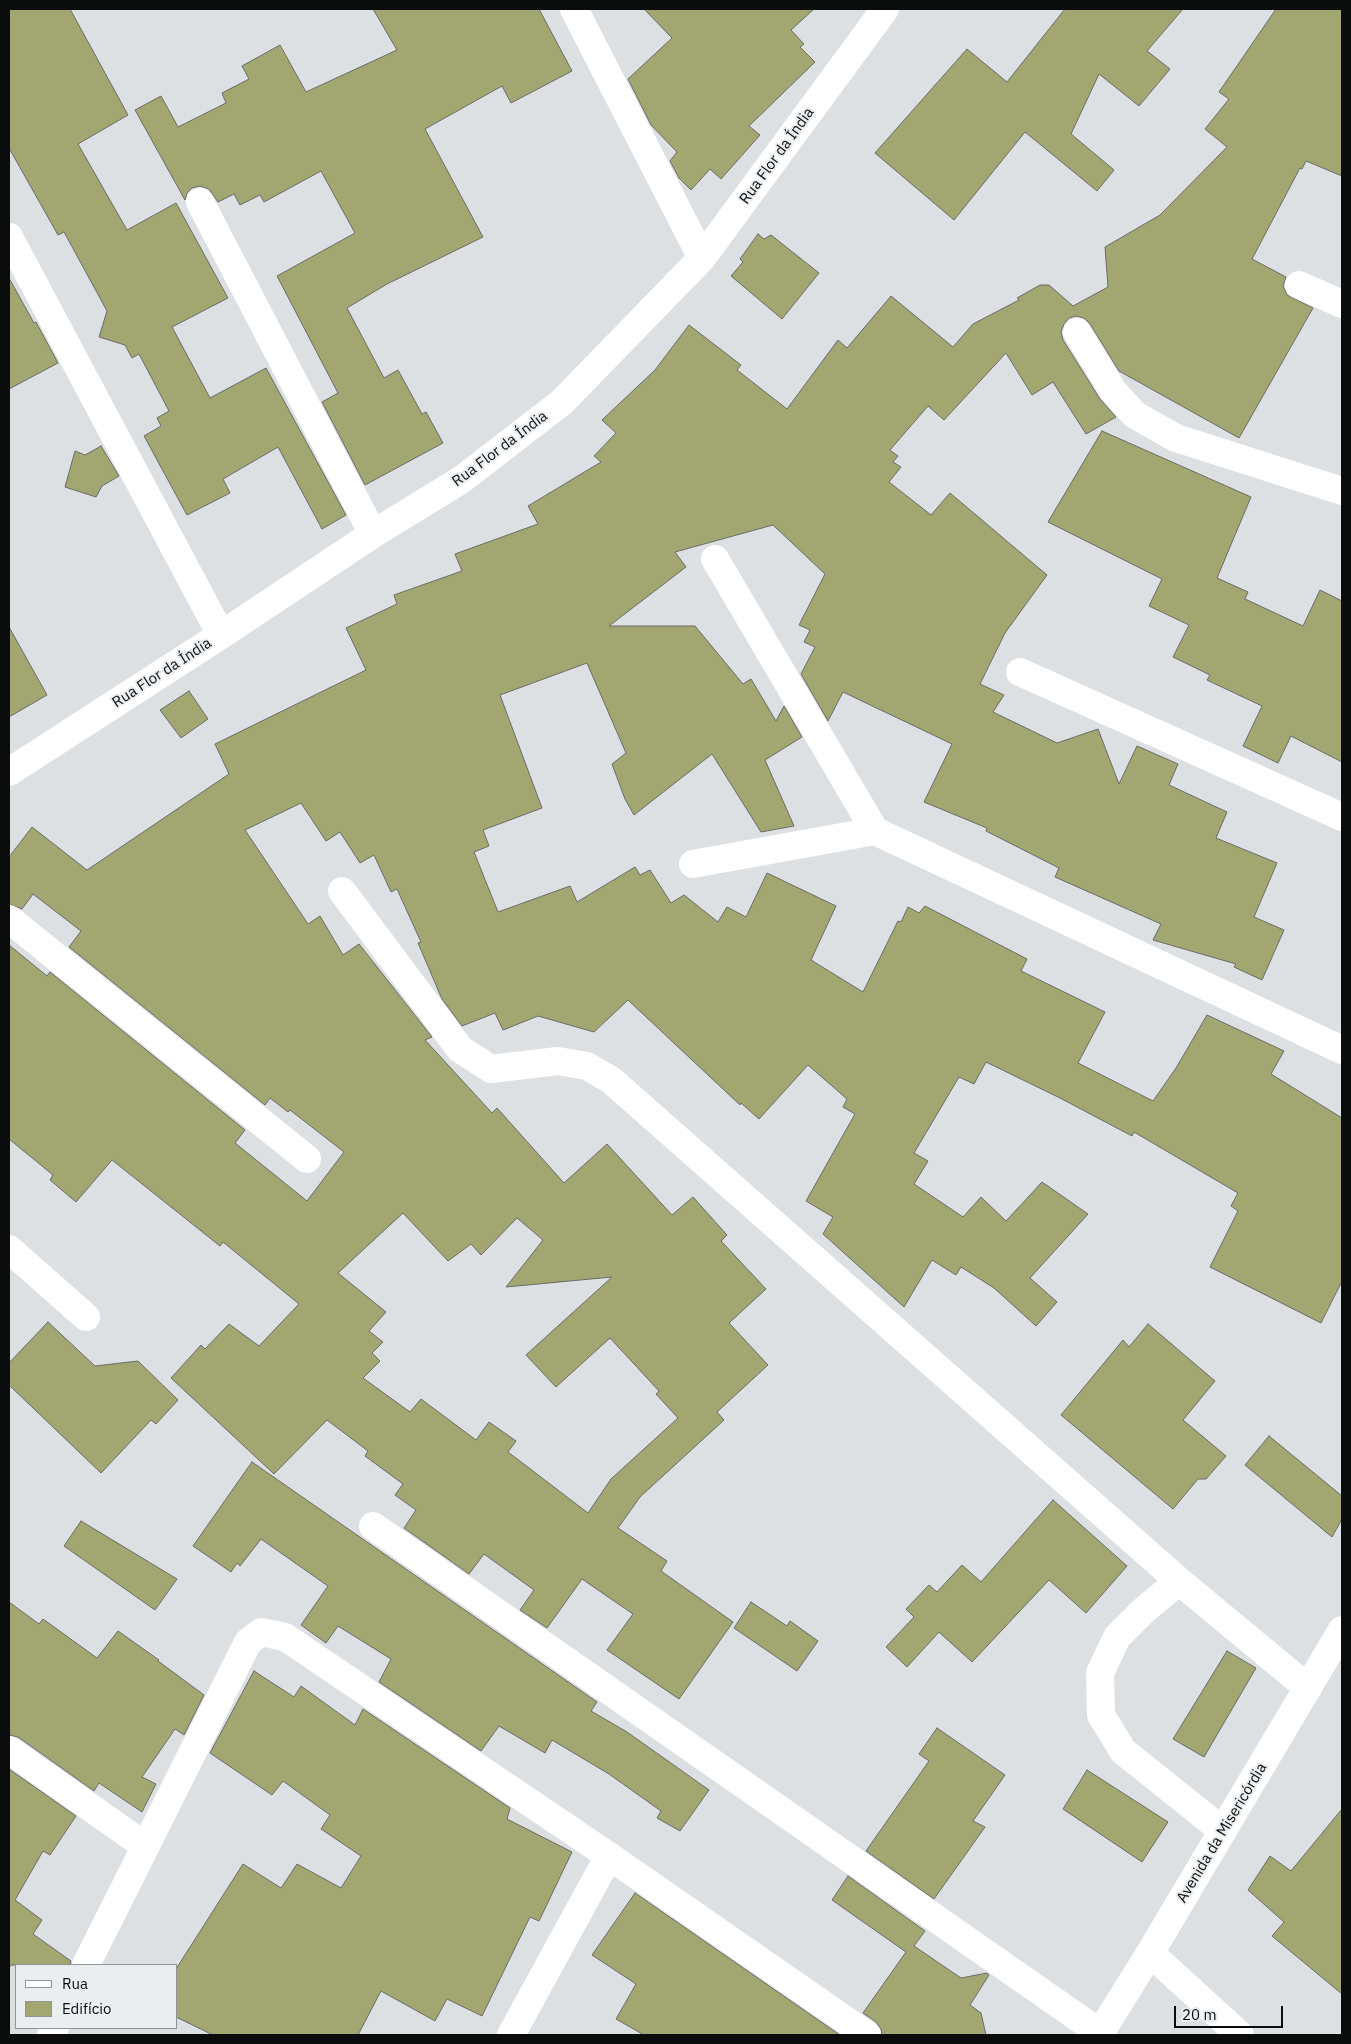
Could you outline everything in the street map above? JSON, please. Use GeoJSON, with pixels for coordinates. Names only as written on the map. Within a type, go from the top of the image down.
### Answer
{"type":"FeatureCollection","features":[{"type":"Feature","properties":{"kind":"street"},"geometry":{"type":"LineString","coordinates":[[574,9],[702,258]]}},
{"type":"Feature","properties":{"kind":"street","name":"Rua Flor da Índia"},"geometry":{"type":"LineString","coordinates":[[9,772],[221,635],[372,534],[461,480],[562,402],[702,258],[884,9]]}},
{"type":"Feature","properties":{"kind":"street"},"geometry":{"type":"LineString","coordinates":[[200,202],[372,534]]}},
{"type":"Feature","properties":{"kind":"street"},"geometry":{"type":"LineString","coordinates":[[9,237],[221,635]]}},
{"type":"Feature","properties":{"kind":"street"},"geometry":{"type":"LineString","coordinates":[[1299,285],[1342,304]]}},
{"type":"Feature","properties":{"kind":"street"},"geometry":{"type":"LineString","coordinates":[[1077,332],[1113,391],[1135,415],[1176,438],[1342,491]]}},
{"type":"Feature","properties":{"kind":"street"},"geometry":{"type":"LineString","coordinates":[[715,560],[875,831],[1342,1050]]}},
{"type":"Feature","properties":{"kind":"street"},"geometry":{"type":"LineString","coordinates":[[1020,672],[1342,817]]}},
{"type":"Feature","properties":{"kind":"street"},"geometry":{"type":"LineString","coordinates":[[693,864],[875,831]]}},
{"type":"Feature","properties":{"kind":"street"},"geometry":{"type":"LineString","coordinates":[[342,891],[460,1048],[491,1069],[558,1061],[587,1066],[611,1080],[1179,1581],[1308,1688]]}},
{"type":"Feature","properties":{"kind":"street"},"geometry":{"type":"LineString","coordinates":[[9,919],[307,1159]]}},
{"type":"Feature","properties":{"kind":"street"},"geometry":{"type":"LineString","coordinates":[[9,1249],[86,1317]]}},
{"type":"Feature","properties":{"kind":"street"},"geometry":{"type":"LineString","coordinates":[[372,1526],[1100,2034]]}},
{"type":"Feature","properties":{"kind":"street"},"geometry":{"type":"LineString","coordinates":[[1179,1581],[1143,1611],[1117,1638],[1100,1674],[1101,1715],[1123,1751],[1223,1831]]}},
{"type":"Feature","properties":{"kind":"street","name":"Avenida da Misericórdia"},"geometry":{"type":"LineString","coordinates":[[1100,2034],[1342,1630]]}},
{"type":"Feature","properties":{"kind":"street"},"geometry":{"type":"LineString","coordinates":[[87,1964],[248,1642],[261,1632],[285,1637],[609,1856],[867,2035]]}},
{"type":"Feature","properties":{"kind":"street"},"geometry":{"type":"LineString","coordinates":[[9,1750],[146,1846]]}},
{"type":"Feature","properties":{"kind":"street"},"geometry":{"type":"LineString","coordinates":[[511,2035],[609,1856]]}},
{"type":"Feature","properties":{"kind":"street"},"geometry":{"type":"LineString","coordinates":[[1150,1953],[1240,2035]]}},
{"type":"Feature","properties":{"kind":"building"},"geometry":{"type":"Polygon","coordinates":[[[9,9],[70,9],[128,115],[78,144],[127,230],[176,203],[228,298],[172,327],[210,398],[266,368],[346,515],[322,529],[278,447],[223,479],[230,493],[187,515],[144,436],[161,426],[157,418],[169,411],[139,354],[132,358],[125,345],[99,337],[107,311],[64,232],[58,235],[9,148],[9,9]]]}},
{"type":"Feature","properties":{"kind":"building"},"geometry":{"type":"Polygon","coordinates":[[[373,9],[539,9],[572,71],[511,103],[502,86],[425,129],[483,237],[387,284],[347,308],[384,378],[398,370],[422,414],[426,412],[443,443],[365,485],[322,402],[338,393],[277,276],[355,233],[321,171],[264,202],[260,195],[240,205],[234,194],[218,202],[209,189],[200,186],[192,188],[187,193],[185,200],[135,110],[161,96],[178,127],[226,103],[222,93],[249,79],[242,66],[280,45],[306,92],[397,50],[373,9]]]}},
{"type":"Feature","properties":{"kind":"building"},"geometry":{"type":"Polygon","coordinates":[[[644,9],[814,9],[791,30],[804,44],[800,47],[815,62],[749,126],[760,135],[721,179],[710,169],[691,190],[679,178],[670,161],[677,152],[651,125],[628,79],[672,38],[644,9]]]}},
{"type":"Feature","properties":{"kind":"building"},"geometry":{"type":"Polygon","coordinates":[[[1065,9],[1183,9],[1147,51],[1170,69],[1139,106],[1099,74],[1071,134],[1114,170],[1097,191],[1025,132],[954,220],[875,153],[967,49],[1007,82],[1065,9]]]}},
{"type":"Feature","properties":{"kind":"building"},"geometry":{"type":"Polygon","coordinates":[[[1276,9],[1342,9],[1342,176],[1306,161],[1302,169],[1300,168],[1252,259],[1286,277],[1283,286],[1287,295],[1313,308],[1239,438],[1119,371],[1090,324],[1084,318],[1076,316],[1069,318],[1064,324],[1061,332],[1063,340],[1100,399],[1116,417],[1086,434],[1053,382],[1032,395],[1006,353],[944,420],[928,406],[890,450],[898,456],[893,462],[901,467],[889,482],[931,515],[950,493],[1047,575],[1005,633],[980,684],[1004,695],[993,712],[1057,743],[1098,729],[1119,784],[1137,746],[1178,764],[1169,785],[1227,812],[1216,838],[1277,863],[1254,917],[1284,930],[1262,980],[1234,967],[1236,964],[1153,940],[1161,924],[1055,877],[1059,868],[986,831],[987,828],[924,802],[952,744],[843,692],[828,721],[801,674],[815,647],[804,642],[810,630],[799,625],[825,574],[773,525],[675,552],[686,567],[609,626],[695,626],[743,684],[751,679],[776,721],[784,706],[802,737],[765,760],[794,826],[761,832],[712,754],[634,815],[625,799],[612,764],[626,753],[587,663],[500,695],[542,808],[483,830],[489,846],[474,852],[498,912],[570,886],[577,902],[635,867],[640,875],[650,870],[671,903],[684,895],[718,922],[727,907],[746,917],[767,873],[836,906],[811,960],[863,992],[898,921],[901,922],[908,907],[919,913],[925,906],[1027,959],[1021,971],[1105,1012],[1078,1063],[1153,1101],[1176,1068],[1207,1015],[1284,1051],[1271,1074],[1342,1118],[1342,1281],[1321,1323],[1210,1267],[1238,1211],[1231,1206],[1238,1193],[1134,1132],[1132,1136],[986,1062],[974,1084],[959,1077],[914,1153],[928,1161],[914,1184],[963,1217],[981,1197],[1006,1221],[1042,1182],[1088,1214],[1030,1278],[1057,1302],[1036,1326],[994,1288],[961,1267],[956,1275],[932,1260],[904,1307],[823,1234],[833,1217],[806,1201],[855,1114],[843,1107],[847,1099],[808,1065],[759,1119],[741,1103],[740,1105],[628,1000],[594,1032],[538,1016],[503,1030],[495,1013],[462,1026],[442,999],[418,943],[421,942],[397,889],[391,892],[374,855],[360,863],[340,832],[326,841],[301,803],[245,830],[308,924],[320,916],[343,955],[359,944],[432,1037],[425,1040],[492,1113],[497,1108],[564,1183],[607,1144],[672,1215],[693,1197],[727,1235],[721,1241],[766,1289],[729,1323],[768,1365],[717,1412],[724,1420],[640,1497],[618,1528],[667,1561],[661,1571],[733,1622],[679,1699],[607,1650],[633,1614],[582,1579],[547,1628],[520,1610],[534,1590],[484,1554],[469,1574],[404,1528],[416,1510],[395,1495],[403,1484],[365,1456],[368,1451],[327,1420],[274,1474],[171,1378],[201,1345],[205,1349],[229,1324],[259,1346],[299,1304],[223,1242],[220,1246],[112,1160],[76,1202],[50,1180],[53,1175],[9,1139],[9,945],[47,976],[50,972],[245,1130],[235,1143],[307,1201],[344,1152],[290,1110],[288,1112],[270,1098],[265,1105],[69,947],[81,931],[33,894],[22,909],[9,904],[9,857],[32,827],[87,870],[229,774],[215,744],[366,670],[346,628],[397,604],[394,595],[462,571],[455,554],[538,524],[528,506],[601,462],[594,456],[616,433],[602,420],[655,370],[689,325],[741,365],[737,370],[787,409],[838,340],[847,348],[891,296],[953,347],[973,324],[1019,300],[1017,298],[1040,285],[1049,285],[1073,306],[1108,287],[1105,247],[1160,215],[1227,147],[1205,129],[1229,99],[1219,92],[1276,9]],[[403,1213],[338,1273],[386,1312],[369,1331],[383,1342],[372,1353],[380,1361],[363,1378],[410,1412],[421,1399],[476,1440],[489,1422],[516,1441],[508,1452],[588,1513],[611,1479],[678,1418],[656,1394],[659,1391],[610,1338],[556,1387],[526,1355],[612,1277],[506,1287],[543,1240],[517,1218],[481,1255],[471,1244],[448,1261],[403,1213]]]}},
{"type":"Feature","properties":{"kind":"building"},"geometry":{"type":"Polygon","coordinates":[[[758,234],[764,239],[771,235],[819,273],[782,319],[731,276],[743,262],[740,259],[758,234]]]}},
{"type":"Feature","properties":{"kind":"building"},"geometry":{"type":"Polygon","coordinates":[[[9,278],[58,363],[9,389],[9,278]]]}},
{"type":"Feature","properties":{"kind":"building"},"geometry":{"type":"Polygon","coordinates":[[[1102,431],[1251,497],[1217,578],[1248,592],[1245,599],[1303,626],[1320,590],[1342,601],[1342,762],[1291,736],[1278,763],[1243,746],[1262,706],[1207,680],[1210,675],[1173,657],[1189,625],[1149,606],[1162,579],[1048,522],[1102,431]]]}},
{"type":"Feature","properties":{"kind":"building"},"geometry":{"type":"Polygon","coordinates":[[[101,446],[119,476],[102,486],[96,497],[65,487],[75,451],[85,455],[101,446]]]}},
{"type":"Feature","properties":{"kind":"building"},"geometry":{"type":"Polygon","coordinates":[[[9,627],[47,695],[9,717],[9,627]]]}},
{"type":"Feature","properties":{"kind":"building"},"geometry":{"type":"Polygon","coordinates":[[[189,691],[208,719],[181,738],[160,710],[189,691]]]}},
{"type":"Feature","properties":{"kind":"building"},"geometry":{"type":"Polygon","coordinates":[[[48,1322],[95,1366],[138,1361],[178,1400],[156,1424],[151,1420],[101,1473],[9,1385],[9,1363],[48,1322]]]}},
{"type":"Feature","properties":{"kind":"building"},"geometry":{"type":"Polygon","coordinates":[[[1148,1324],[1215,1381],[1183,1420],[1226,1456],[1206,1479],[1198,1479],[1173,1509],[1061,1415],[1123,1340],[1129,1347],[1148,1324]]]}},
{"type":"Feature","properties":{"kind":"building"},"geometry":{"type":"Polygon","coordinates":[[[1269,1436],[1342,1496],[1342,1519],[1332,1537],[1245,1465],[1269,1436]]]}},
{"type":"Feature","properties":{"kind":"building"},"geometry":{"type":"Polygon","coordinates":[[[252,1462],[597,1702],[591,1711],[627,1732],[709,1790],[680,1831],[657,1818],[661,1811],[609,1774],[552,1740],[545,1753],[499,1726],[481,1751],[379,1682],[391,1659],[338,1626],[326,1643],[301,1625],[328,1586],[261,1539],[240,1566],[237,1563],[231,1572],[193,1546],[252,1462]]]}},
{"type":"Feature","properties":{"kind":"building"},"geometry":{"type":"Polygon","coordinates":[[[1053,1500],[1127,1566],[1086,1613],[1049,1580],[972,1662],[939,1632],[907,1667],[886,1647],[914,1617],[906,1609],[929,1585],[937,1592],[962,1565],[981,1582],[1053,1500]]]}},
{"type":"Feature","properties":{"kind":"building"},"geometry":{"type":"Polygon","coordinates":[[[81,1521],[177,1579],[155,1610],[64,1546],[81,1521]]]}},
{"type":"Feature","properties":{"kind":"building"},"geometry":{"type":"Polygon","coordinates":[[[9,1602],[39,1624],[43,1619],[97,1658],[118,1631],[204,1695],[184,1735],[175,1729],[142,1777],[156,1784],[142,1812],[99,1783],[94,1791],[18,1737],[9,1735],[9,1602]]]}},
{"type":"Feature","properties":{"kind":"building"},"geometry":{"type":"Polygon","coordinates":[[[751,1602],[787,1626],[790,1621],[818,1641],[797,1671],[734,1628],[751,1602]]]}},
{"type":"Feature","properties":{"kind":"building"},"geometry":{"type":"Polygon","coordinates":[[[1227,1651],[1256,1668],[1204,1757],[1173,1739],[1227,1651]]]}},
{"type":"Feature","properties":{"kind":"building"},"geometry":{"type":"Polygon","coordinates":[[[254,1671],[294,1697],[301,1686],[355,1725],[363,1709],[510,1808],[507,1819],[572,1852],[539,1921],[530,1917],[482,2016],[447,1999],[435,2021],[381,1991],[358,2035],[213,2035],[178,2018],[178,1966],[243,1864],[281,1888],[297,1864],[341,1888],[361,1856],[321,1829],[330,1815],[283,1781],[272,1795],[210,1753],[254,1671]]]}},
{"type":"Feature","properties":{"kind":"building"},"geometry":{"type":"Polygon","coordinates":[[[937,1728],[1005,1775],[973,1821],[985,1827],[934,1899],[866,1851],[929,1761],[919,1754],[937,1728]]]}},
{"type":"Feature","properties":{"kind":"building"},"geometry":{"type":"Polygon","coordinates":[[[9,1769],[76,1816],[50,1855],[43,1851],[15,1900],[42,1920],[33,1934],[71,1961],[70,1964],[15,1964],[9,1968],[9,1769]]]}},
{"type":"Feature","properties":{"kind":"building"},"geometry":{"type":"Polygon","coordinates":[[[1087,1770],[1168,1822],[1142,1862],[1063,1809],[1087,1770]]]}},
{"type":"Feature","properties":{"kind":"building"},"geometry":{"type":"Polygon","coordinates":[[[1342,1809],[1342,1994],[1272,1936],[1284,1922],[1248,1890],[1270,1856],[1291,1871],[1342,1809]]]}},
{"type":"Feature","properties":{"kind":"building"},"geometry":{"type":"Polygon","coordinates":[[[848,1876],[925,1931],[914,1946],[961,1978],[987,1973],[989,1975],[970,2005],[981,2013],[986,2035],[882,2035],[881,2029],[876,2022],[863,2013],[906,1952],[832,1900],[848,1876]]]}},
{"type":"Feature","properties":{"kind":"building"},"geometry":{"type":"Polygon","coordinates":[[[635,1893],[840,2035],[644,2035],[616,2019],[636,1984],[592,1955],[635,1893]]]}}]}
